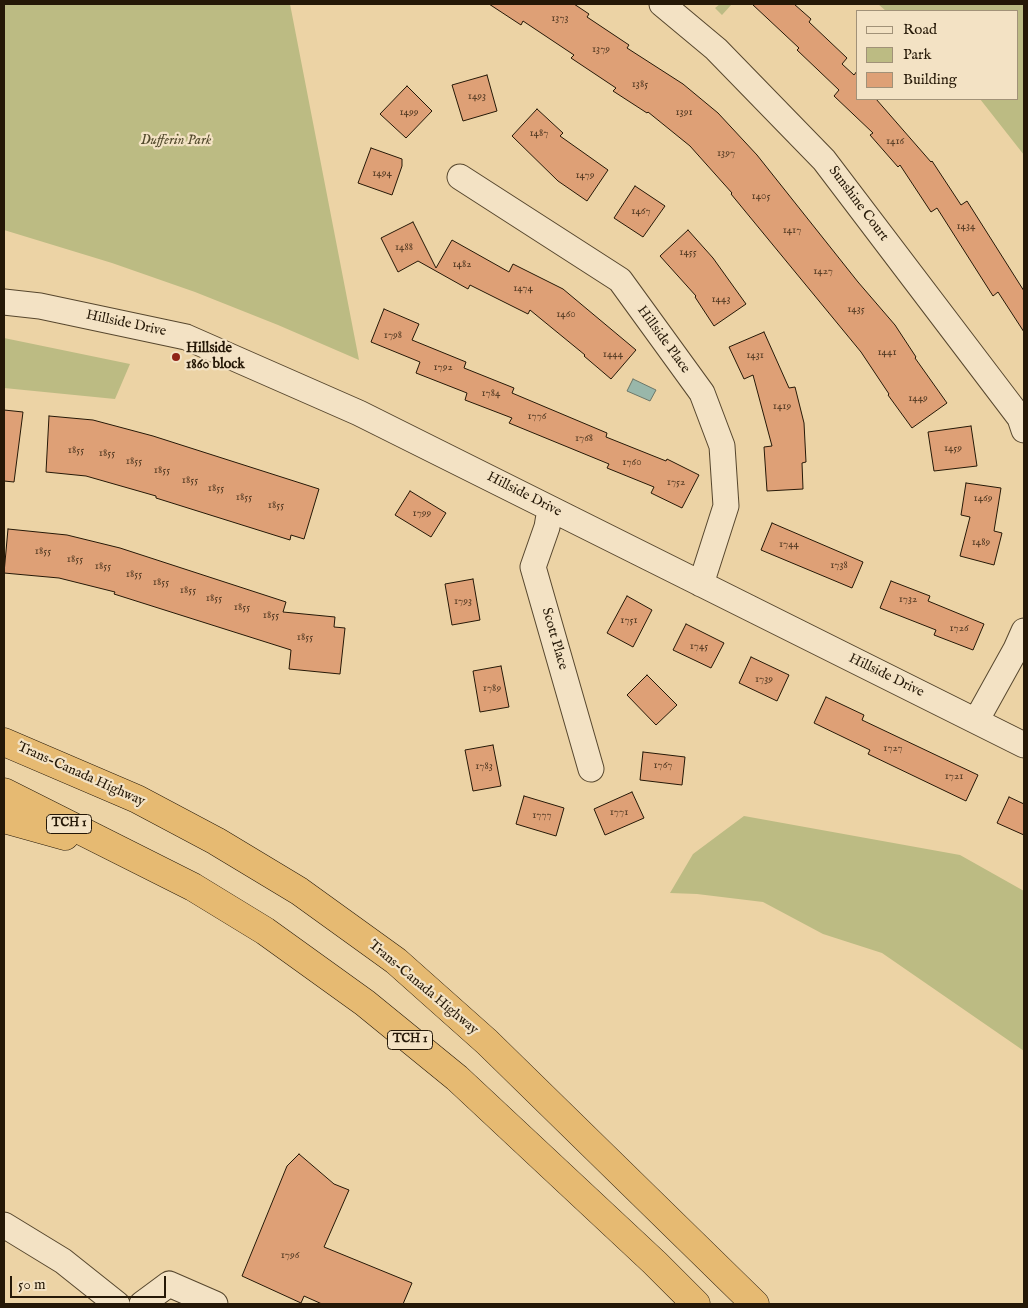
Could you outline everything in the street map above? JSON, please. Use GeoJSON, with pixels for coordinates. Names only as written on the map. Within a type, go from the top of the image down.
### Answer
{"type":"FeatureCollection","features":[{"type":"Feature","properties":{"kind":"highway","name":"Trans-Canada Highway"},"geometry":{"type":"LineString","coordinates":[[6,742],[136,799],[216,841],[299,891],[396,961],[487,1042],[755,1304]]}},
{"type":"Feature","properties":{"kind":"highway","name":"TCH 1"},"geometry":{"type":"LineString","coordinates":[[4,792],[193,887],[265,932],[365,1003],[457,1078],[655,1263],[696,1304]]}},
{"type":"Feature","properties":{"kind":"highway"},"geometry":{"type":"LineString","coordinates":[[4,819],[134,856]]}},
{"type":"Feature","properties":{"kind":"street","name":"Sunshine Court"},"geometry":{"type":"LineString","coordinates":[[662,4],[716,50],[824,160],[1020,418],[1024,430]]}},
{"type":"Feature","properties":{"kind":"street","name":"Hillside Place"},"geometry":{"type":"LineString","coordinates":[[460,177],[620,280],[702,393],[722,446],[726,506],[701,584]]}},
{"type":"Feature","properties":{"kind":"street","name":"Hillside Drive"},"geometry":{"type":"LineString","coordinates":[[4,302],[40,306],[186,337],[359,413],[1024,745]]}},
{"type":"Feature","properties":{"kind":"street","name":"Scott Place"},"geometry":{"type":"LineString","coordinates":[[550,509],[547,526],[534,567],[591,769]]}},
{"type":"Feature","properties":{"kind":"street"},"geometry":{"type":"LineString","coordinates":[[976,721],[1024,631]]}},
{"type":"Feature","properties":{"kind":"street"},"geometry":{"type":"LineString","coordinates":[[4,1225],[63,1261],[118,1304]]}},
{"type":"Feature","properties":{"kind":"street"},"geometry":{"type":"LineString","coordinates":[[142,1304],[169,1284],[215,1304]]}},
{"type":"Feature","properties":{"kind":"green space","name":"Dufferin Park"},"geometry":{"type":"Polygon","coordinates":[[[4,4],[290,4],[359,360],[195,292],[112,263],[4,230],[4,4]]]}},
{"type":"Feature","properties":{"kind":"green space"},"geometry":{"type":"Polygon","coordinates":[[[720,4],[732,4],[722,15],[715,8],[720,4]]]}},
{"type":"Feature","properties":{"kind":"green space"},"geometry":{"type":"Polygon","coordinates":[[[878,4],[1024,4],[1024,155],[981,100],[1018,100],[1018,10],[885,10],[878,4]]]}},
{"type":"Feature","properties":{"kind":"green space"},"geometry":{"type":"Polygon","coordinates":[[[4,338],[130,364],[115,399],[4,388],[4,338]]]}},
{"type":"Feature","properties":{"kind":"green space"},"geometry":{"type":"Polygon","coordinates":[[[744,816],[960,855],[1024,891],[1024,1051],[882,953],[823,934],[763,902],[697,894],[670,893],[693,854],[744,816]]]}},
{"type":"Feature","properties":{"kind":"shaded area"},"geometry":{"type":"Polygon","coordinates":[[[633,379],[656,390],[650,401],[627,391],[633,379]]]}},
{"type":"Feature","properties":{"kind":"building"},"geometry":{"type":"Polygon","coordinates":[[[489,4],[574,4],[589,14],[587,17],[629,45],[627,48],[683,84],[718,113],[757,155],[858,282],[895,325],[915,358],[947,403],[912,428],[888,395],[861,352],[732,193],[690,146],[648,112],[613,91],[616,88],[571,58],[574,55],[523,21],[521,25],[489,4]]]}},
{"type":"Feature","properties":{"kind":"building"},"geometry":{"type":"Polygon","coordinates":[[[752,4],[794,4],[811,19],[809,22],[847,58],[842,64],[854,75],[856,72],[856,100],[877,100],[932,161],[961,205],[967,201],[1024,291],[1024,332],[998,292],[993,296],[937,208],[931,212],[900,165],[898,167],[870,135],[873,133],[834,96],[839,90],[797,50],[799,48],[752,4]]]}},
{"type":"Feature","properties":{"kind":"building"},"geometry":{"type":"Polygon","coordinates":[[[487,75],[497,111],[463,121],[452,85],[487,75]]]}},
{"type":"Feature","properties":{"kind":"building"},"geometry":{"type":"Polygon","coordinates":[[[407,86],[432,111],[406,138],[380,114],[407,86]]]}},
{"type":"Feature","properties":{"kind":"building"},"geometry":{"type":"Polygon","coordinates":[[[537,109],[563,133],[560,136],[608,170],[587,201],[558,181],[512,136],[537,109]]]}},
{"type":"Feature","properties":{"kind":"building"},"geometry":{"type":"Polygon","coordinates":[[[371,148],[402,159],[402,166],[392,195],[358,183],[371,148]]]}},
{"type":"Feature","properties":{"kind":"building"},"geometry":{"type":"Polygon","coordinates":[[[635,186],[665,206],[643,237],[614,218],[635,186]]]}},
{"type":"Feature","properties":{"kind":"building"},"geometry":{"type":"Polygon","coordinates":[[[413,222],[436,268],[452,240],[509,272],[513,264],[563,289],[636,350],[611,379],[530,310],[528,314],[470,285],[468,289],[418,261],[398,272],[381,238],[413,222]]]}},
{"type":"Feature","properties":{"kind":"building"},"geometry":{"type":"Polygon","coordinates":[[[688,230],[713,258],[746,304],[714,326],[696,296],[660,256],[688,230]]]}},
{"type":"Feature","properties":{"kind":"building"},"geometry":{"type":"Polygon","coordinates":[[[384,309],[419,324],[412,340],[466,362],[464,368],[514,388],[512,393],[607,433],[606,437],[666,461],[667,459],[699,475],[682,508],[651,493],[654,487],[607,468],[609,464],[509,423],[512,418],[465,400],[467,393],[416,373],[420,362],[371,342],[384,309]]]}},
{"type":"Feature","properties":{"kind":"building"},"geometry":{"type":"Polygon","coordinates":[[[764,332],[789,388],[795,387],[804,423],[806,462],[802,463],[803,489],[767,491],[764,447],[772,446],[753,375],[744,379],[729,347],[764,332]]]}},
{"type":"Feature","properties":{"kind":"building"},"geometry":{"type":"Polygon","coordinates":[[[4,410],[23,412],[14,482],[4,481],[4,410]]]}},
{"type":"Feature","properties":{"kind":"building"},"geometry":{"type":"Polygon","coordinates":[[[49,416],[93,420],[153,436],[319,489],[304,539],[291,535],[290,540],[156,498],[156,496],[86,476],[46,472],[49,416]]]}},
{"type":"Feature","properties":{"kind":"building"},"geometry":{"type":"Polygon","coordinates":[[[971,426],[977,466],[934,471],[928,432],[971,426]]]}},
{"type":"Feature","properties":{"kind":"building"},"geometry":{"type":"Polygon","coordinates":[[[966,483],[1001,488],[994,531],[1002,533],[994,565],[960,556],[970,517],[961,515],[966,483]]]}},
{"type":"Feature","properties":{"kind":"building"},"geometry":{"type":"Polygon","coordinates":[[[410,491],[446,513],[431,537],[395,515],[410,491]]]}},
{"type":"Feature","properties":{"kind":"building"},"geometry":{"type":"Polygon","coordinates":[[[772,523],[863,562],[852,588],[761,550],[772,523]]]}},
{"type":"Feature","properties":{"kind":"building"},"geometry":{"type":"Polygon","coordinates":[[[8,529],[67,535],[120,548],[286,602],[283,612],[335,617],[334,627],[345,628],[340,674],[289,669],[291,650],[114,594],[115,592],[59,578],[4,573],[8,529]]]}},
{"type":"Feature","properties":{"kind":"building"},"geometry":{"type":"Polygon","coordinates":[[[473,579],[480,620],[452,625],[445,584],[473,579]]]}},
{"type":"Feature","properties":{"kind":"building"},"geometry":{"type":"Polygon","coordinates":[[[891,581],[930,596],[928,601],[984,624],[973,650],[934,635],[936,630],[880,608],[891,581]]]}},
{"type":"Feature","properties":{"kind":"building"},"geometry":{"type":"Polygon","coordinates":[[[627,596],[652,610],[633,647],[607,633],[627,596]]]}},
{"type":"Feature","properties":{"kind":"building"},"geometry":{"type":"Polygon","coordinates":[[[686,624],[724,643],[711,668],[673,650],[686,624]]]}},
{"type":"Feature","properties":{"kind":"building"},"geometry":{"type":"Polygon","coordinates":[[[751,657],[789,675],[777,701],[739,683],[751,657]]]}},
{"type":"Feature","properties":{"kind":"building"},"geometry":{"type":"Polygon","coordinates":[[[501,666],[509,707],[480,712],[473,671],[501,666]]]}},
{"type":"Feature","properties":{"kind":"building"},"geometry":{"type":"Polygon","coordinates":[[[647,675],[677,705],[656,725],[627,695],[647,675]]]}},
{"type":"Feature","properties":{"kind":"building"},"geometry":{"type":"Polygon","coordinates":[[[826,697],[864,715],[862,720],[978,775],[966,801],[868,754],[870,750],[814,723],[826,697]]]}},
{"type":"Feature","properties":{"kind":"building"},"geometry":{"type":"Polygon","coordinates":[[[493,745],[501,786],[473,791],[465,750],[493,745]]]}},
{"type":"Feature","properties":{"kind":"building"},"geometry":{"type":"Polygon","coordinates":[[[643,752],[685,757],[682,785],[640,780],[643,752]]]}},
{"type":"Feature","properties":{"kind":"building"},"geometry":{"type":"Polygon","coordinates":[[[632,792],[644,818],[605,835],[594,809],[632,792]]]}},
{"type":"Feature","properties":{"kind":"building"},"geometry":{"type":"Polygon","coordinates":[[[524,796],[564,808],[556,836],[516,824],[524,796]]]}},
{"type":"Feature","properties":{"kind":"building"},"geometry":{"type":"Polygon","coordinates":[[[1009,797],[1024,804],[1024,835],[997,823],[1009,797]]]}},
{"type":"Feature","properties":{"kind":"building"},"geometry":{"type":"Polygon","coordinates":[[[299,1154],[334,1184],[349,1190],[324,1247],[412,1283],[403,1304],[322,1304],[304,1296],[301,1303],[242,1276],[287,1166],[299,1154]]]}},
{"type":"Feature","properties":{"kind":"place","name":"Hillside 1860 block"},"geometry":{"type":"Point","coordinates":[176,357]}}]}
